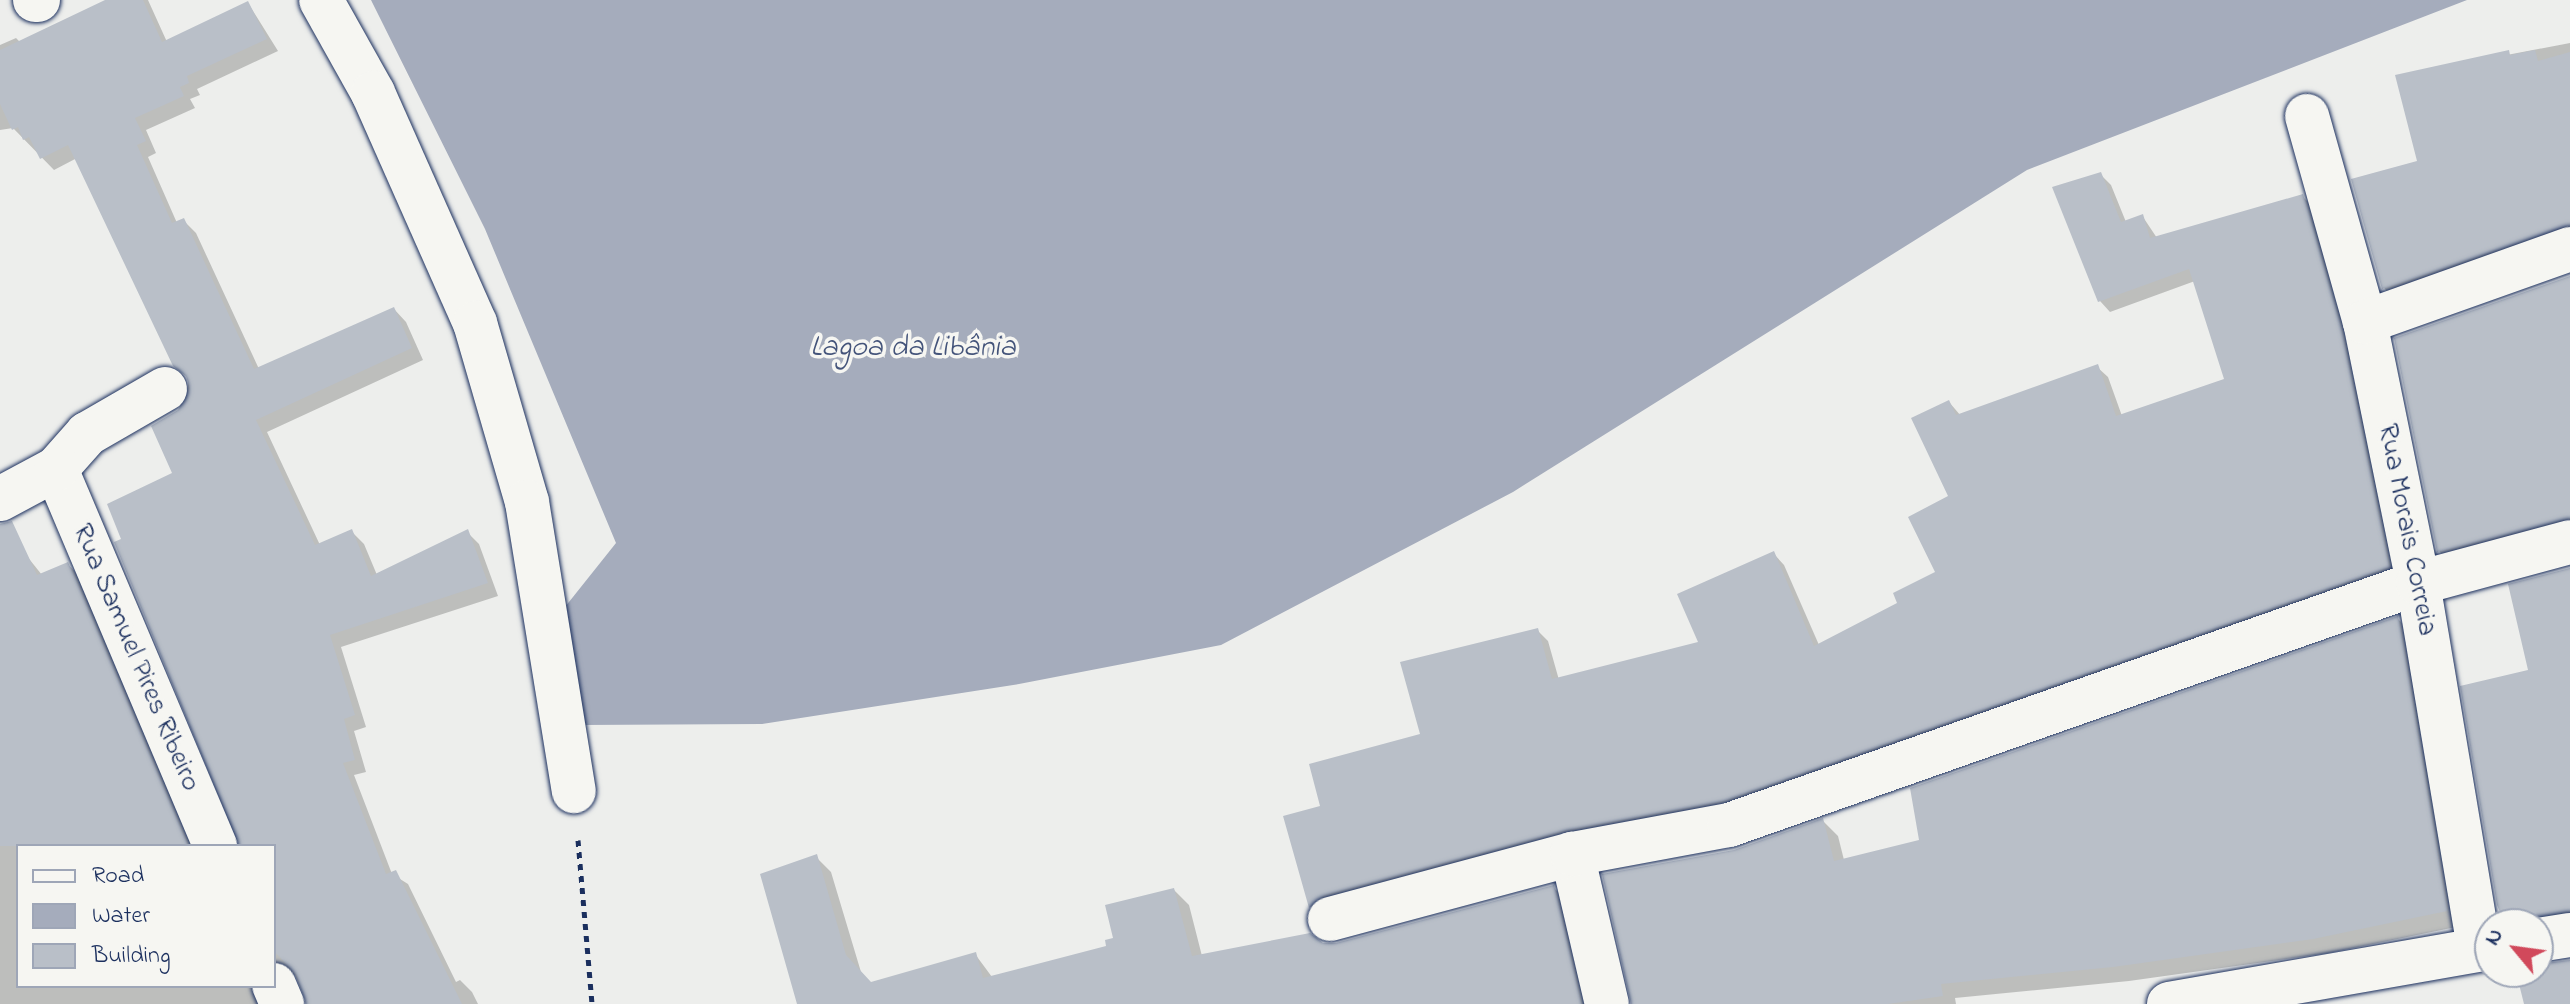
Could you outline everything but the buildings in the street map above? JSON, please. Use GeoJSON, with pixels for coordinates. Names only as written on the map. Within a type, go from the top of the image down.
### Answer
{"type":"FeatureCollection","features":[{"type":"Feature","properties":{"kind":"street"},"geometry":{"type":"LineString","coordinates":[[321,0],[373,93],[475,323],[527,502],[574,791]]}},
{"type":"Feature","properties":{"kind":"street","name":"Rua Morais Correia"},"geometry":{"type":"LineString","coordinates":[[2307,116],[2365,322],[2418,583],[2477,908]]}},
{"type":"Feature","properties":{"kind":"street"},"geometry":{"type":"LineString","coordinates":[[2365,322],[2570,249]]}},
{"type":"Feature","properties":{"kind":"street"},"geometry":{"type":"LineString","coordinates":[[0,499],[56,469],[87,434],[165,389]]}},
{"type":"Feature","properties":{"kind":"street","name":"Rua Samuel Pires Ribeiro"},"geometry":{"type":"LineString","coordinates":[[56,469],[214,844]]}},
{"type":"Feature","properties":{"kind":"street"},"geometry":{"type":"LineString","coordinates":[[1330,919],[1572,854],[1729,825],[2418,583],[2570,542]]}},
{"type":"Feature","properties":{"kind":"street"},"geometry":{"type":"LineString","coordinates":[[1572,854],[1607,1004]]}},
{"type":"Feature","properties":{"kind":"street"},"geometry":{"type":"LineString","coordinates":[[2169,1004],[2474,950]]}},
{"type":"Feature","properties":{"kind":"path"},"geometry":{"type":"LineString","coordinates":[[574,791],[592,1004]]}},
{"type":"Feature","properties":{"kind":"water","name":"Lagoa da Libânia"},"geometry":{"type":"Polygon","coordinates":[[[371,0],[2467,0],[2027,170],[1513,492],[1221,645],[1019,684],[762,724],[581,725],[561,612],[616,543],[485,229],[371,0]]]}}]}
